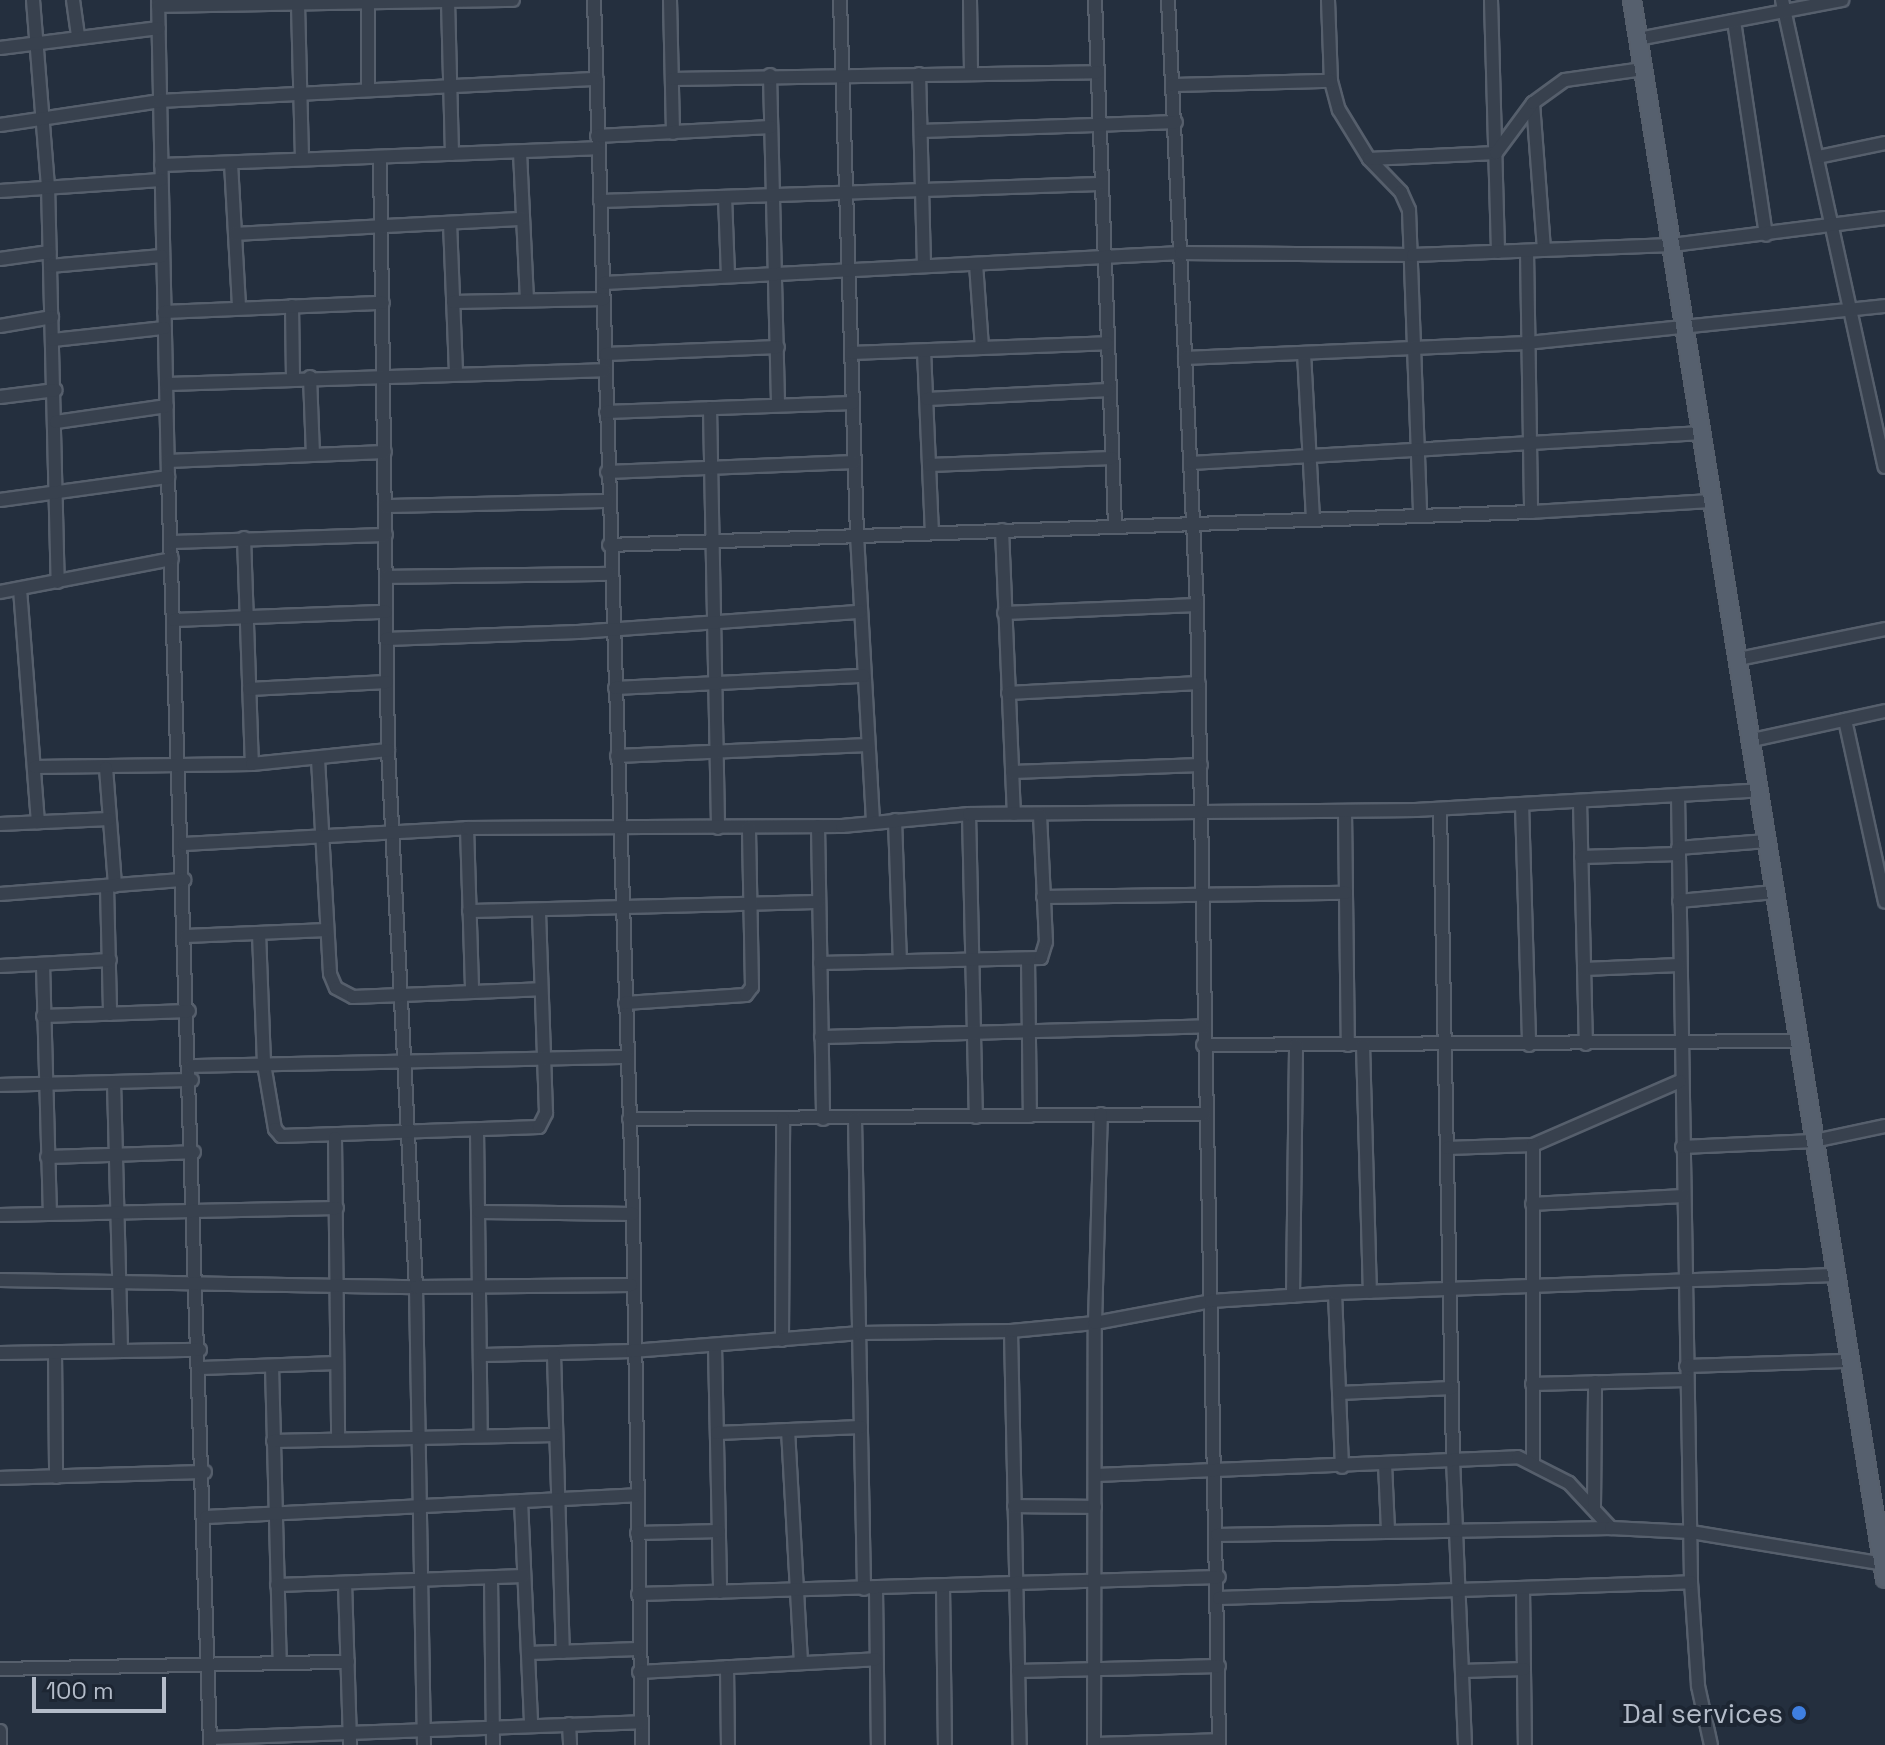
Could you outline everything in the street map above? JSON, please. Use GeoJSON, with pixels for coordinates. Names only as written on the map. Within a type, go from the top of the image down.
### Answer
{"type":"FeatureCollection","features":[{"type":"Feature","properties":{"kind":"main road"},"geometry":{"type":"LineString","coordinates":[[1632,0],[1752,740],[1848,1361],[1884,1569]]}},
{"type":"Feature","properties":{"kind":"street"},"geometry":{"type":"LineString","coordinates":[[33,0],[45,118],[48,185],[56,390],[58,582]]}},
{"type":"Feature","properties":{"kind":"street"},"geometry":{"type":"LineString","coordinates":[[73,0],[78,37]]}},
{"type":"Feature","properties":{"kind":"street"},"geometry":{"type":"LineString","coordinates":[[513,0],[298,5],[158,3],[168,477],[205,1472],[211,1664],[210,1742],[350,1731],[642,1722]]}},
{"type":"Feature","properties":{"kind":"street"},"geometry":{"type":"LineString","coordinates":[[594,0],[609,545],[633,1214],[632,1351],[642,1745]]}},
{"type":"Feature","properties":{"kind":"street"},"geometry":{"type":"LineString","coordinates":[[670,0],[673,133]]}},
{"type":"Feature","properties":{"kind":"street"},"geometry":{"type":"LineString","coordinates":[[840,0],[860,612],[873,822]]}},
{"type":"Feature","properties":{"kind":"street"},"geometry":{"type":"LineString","coordinates":[[970,0],[971,73]]}},
{"type":"Feature","properties":{"kind":"street"},"geometry":{"type":"LineString","coordinates":[[1095,0],[1115,526]]}},
{"type":"Feature","properties":{"kind":"street"},"geometry":{"type":"LineString","coordinates":[[1101,1114],[1095,1323],[1094,1744],[1219,1742],[1219,1577],[1213,1470],[1203,1045],[1197,605],[1168,0]]}},
{"type":"Feature","properties":{"kind":"street"},"geometry":{"type":"LineString","coordinates":[[1328,0],[1331,81],[1339,110],[1369,159],[1407,200],[1413,255],[1420,516]]}},
{"type":"Feature","properties":{"kind":"street"},"geometry":{"type":"LineString","coordinates":[[1491,0],[1498,252]]}},
{"type":"Feature","properties":{"kind":"street"},"geometry":{"type":"LineString","coordinates":[[1638,39],[1734,21],[1784,6],[1842,0]]}},
{"type":"Feature","properties":{"kind":"street"},"geometry":{"type":"LineString","coordinates":[[448,1],[452,154]]}},
{"type":"Feature","properties":{"kind":"street"},"geometry":{"type":"LineString","coordinates":[[368,2],[368,90]]}},
{"type":"Feature","properties":{"kind":"street"},"geometry":{"type":"LineString","coordinates":[[298,5],[302,158]]}},
{"type":"Feature","properties":{"kind":"street"},"geometry":{"type":"LineString","coordinates":[[1784,6],[1885,467]]}},
{"type":"Feature","properties":{"kind":"street"},"geometry":{"type":"LineString","coordinates":[[1734,21],[1766,235]]}},
{"type":"Feature","properties":{"kind":"street"},"geometry":{"type":"LineString","coordinates":[[0,48],[159,28]]}},
{"type":"Feature","properties":{"kind":"street"},"geometry":{"type":"LineString","coordinates":[[1496,153],[1533,103],[1565,80],[1643,69]]}},
{"type":"Feature","properties":{"kind":"street"},"geometry":{"type":"LineString","coordinates":[[672,79],[843,72],[1097,72]]}},
{"type":"Feature","properties":{"kind":"street"},"geometry":{"type":"LineString","coordinates":[[919,74],[924,266]]}},
{"type":"Feature","properties":{"kind":"street"},"geometry":{"type":"LineString","coordinates":[[770,75],[778,405]]}},
{"type":"Feature","properties":{"kind":"street"},"geometry":{"type":"LineString","coordinates":[[0,125],[160,101],[596,79]]}},
{"type":"Feature","properties":{"kind":"street"},"geometry":{"type":"LineString","coordinates":[[1173,85],[1331,81]]}},
{"type":"Feature","properties":{"kind":"street"},"geometry":{"type":"LineString","coordinates":[[1533,103],[1544,250]]}},
{"type":"Feature","properties":{"kind":"street"},"geometry":{"type":"LineString","coordinates":[[921,131],[1176,122]]}},
{"type":"Feature","properties":{"kind":"street"},"geometry":{"type":"LineString","coordinates":[[161,165],[520,152],[673,133],[771,127]]}},
{"type":"Feature","properties":{"kind":"street"},"geometry":{"type":"LineString","coordinates":[[1818,157],[1885,143]]}},
{"type":"Feature","properties":{"kind":"street"},"geometry":{"type":"LineString","coordinates":[[520,152],[527,300]]}},
{"type":"Feature","properties":{"kind":"street"},"geometry":{"type":"LineString","coordinates":[[1369,159],[1496,153]]}},
{"type":"Feature","properties":{"kind":"street"},"geometry":{"type":"LineString","coordinates":[[380,157],[388,750],[416,1287],[424,1745]]}},
{"type":"Feature","properties":{"kind":"street"},"geometry":{"type":"LineString","coordinates":[[231,163],[239,308]]}},
{"type":"Feature","properties":{"kind":"street"},"geometry":{"type":"LineString","coordinates":[[0,191],[48,185],[161,180]]}},
{"type":"Feature","properties":{"kind":"street"},"geometry":{"type":"LineString","coordinates":[[600,201],[1100,184]]}},
{"type":"Feature","properties":{"kind":"street"},"geometry":{"type":"LineString","coordinates":[[725,197],[728,276]]}},
{"type":"Feature","properties":{"kind":"street"},"geometry":{"type":"LineString","coordinates":[[604,283],[1181,253],[1413,255],[1672,245],[1834,228],[1885,218]]}},
{"type":"Feature","properties":{"kind":"street"},"geometry":{"type":"LineString","coordinates":[[235,234],[523,219]]}},
{"type":"Feature","properties":{"kind":"street"},"geometry":{"type":"LineString","coordinates":[[450,223],[456,374]]}},
{"type":"Feature","properties":{"kind":"street"},"geometry":{"type":"LineString","coordinates":[[1527,251],[1531,512]]}},
{"type":"Feature","properties":{"kind":"street"},"geometry":{"type":"LineString","coordinates":[[0,259],[50,252]]}},
{"type":"Feature","properties":{"kind":"street"},"geometry":{"type":"LineString","coordinates":[[50,266],[162,256]]}},
{"type":"Feature","properties":{"kind":"street"},"geometry":{"type":"LineString","coordinates":[[976,264],[982,348]]}},
{"type":"Feature","properties":{"kind":"street"},"geometry":{"type":"LineString","coordinates":[[453,302],[604,299]]}},
{"type":"Feature","properties":{"kind":"street"},"geometry":{"type":"LineString","coordinates":[[164,312],[383,303]]}},
{"type":"Feature","properties":{"kind":"street"},"geometry":{"type":"LineString","coordinates":[[292,306],[293,378]]}},
{"type":"Feature","properties":{"kind":"street"},"geometry":{"type":"LineString","coordinates":[[1185,358],[1527,343],[1686,330],[1885,306]]}},
{"type":"Feature","properties":{"kind":"street"},"geometry":{"type":"LineString","coordinates":[[0,326],[52,317]]}},
{"type":"Feature","properties":{"kind":"street"},"geometry":{"type":"LineString","coordinates":[[53,340],[164,328]]}},
{"type":"Feature","properties":{"kind":"street"},"geometry":{"type":"LineString","coordinates":[[851,353],[1107,343]]}},
{"type":"Feature","properties":{"kind":"street"},"geometry":{"type":"LineString","coordinates":[[606,354],[778,347]]}},
{"type":"Feature","properties":{"kind":"street"},"geometry":{"type":"LineString","coordinates":[[924,351],[932,533]]}},
{"type":"Feature","properties":{"kind":"street"},"geometry":{"type":"LineString","coordinates":[[1304,353],[1313,520]]}},
{"type":"Feature","properties":{"kind":"street"},"geometry":{"type":"LineString","coordinates":[[166,384],[310,377],[605,370]]}},
{"type":"Feature","properties":{"kind":"street"},"geometry":{"type":"LineString","coordinates":[[310,377],[313,455]]}},
{"type":"Feature","properties":{"kind":"street"},"geometry":{"type":"LineString","coordinates":[[0,397],[56,390]]}},
{"type":"Feature","properties":{"kind":"street"},"geometry":{"type":"LineString","coordinates":[[927,399],[1109,390]]}},
{"type":"Feature","properties":{"kind":"street"},"geometry":{"type":"LineString","coordinates":[[606,412],[853,403]]}},
{"type":"Feature","properties":{"kind":"street"},"geometry":{"type":"LineString","coordinates":[[56,422],[167,406]]}},
{"type":"Feature","properties":{"kind":"street"},"geometry":{"type":"LineString","coordinates":[[710,408],[718,828]]}},
{"type":"Feature","properties":{"kind":"street"},"geometry":{"type":"LineString","coordinates":[[1191,463],[1702,433]]}},
{"type":"Feature","properties":{"kind":"street"},"geometry":{"type":"LineString","coordinates":[[168,461],[385,452]]}},
{"type":"Feature","properties":{"kind":"street"},"geometry":{"type":"LineString","coordinates":[[929,465],[1112,458]]}},
{"type":"Feature","properties":{"kind":"street"},"geometry":{"type":"LineString","coordinates":[[607,472],[855,462]]}},
{"type":"Feature","properties":{"kind":"street"},"geometry":{"type":"LineString","coordinates":[[0,500],[168,477]]}},
{"type":"Feature","properties":{"kind":"street"},"geometry":{"type":"LineString","coordinates":[[385,506],[608,501]]}},
{"type":"Feature","properties":{"kind":"street"},"geometry":{"type":"LineString","coordinates":[[609,545],[1531,512],[1713,501]]}},
{"type":"Feature","properties":{"kind":"street"},"geometry":{"type":"LineString","coordinates":[[1002,530],[1014,814]]}},
{"type":"Feature","properties":{"kind":"street"},"geometry":{"type":"LineString","coordinates":[[171,542],[386,535]]}},
{"type":"Feature","properties":{"kind":"street"},"geometry":{"type":"LineString","coordinates":[[244,538],[252,764]]}},
{"type":"Feature","properties":{"kind":"street"},"geometry":{"type":"LineString","coordinates":[[0,592],[172,559]]}},
{"type":"Feature","properties":{"kind":"street"},"geometry":{"type":"LineString","coordinates":[[386,577],[610,574]]}},
{"type":"Feature","properties":{"kind":"street"},"geometry":{"type":"LineString","coordinates":[[20,589],[38,822]]}},
{"type":"Feature","properties":{"kind":"street"},"geometry":{"type":"LineString","coordinates":[[1004,613],[1197,605]]}},
{"type":"Feature","properties":{"kind":"street"},"geometry":{"type":"LineString","coordinates":[[174,620],[386,612]]}},
{"type":"Feature","properties":{"kind":"street"},"geometry":{"type":"LineString","coordinates":[[386,639],[860,612]]}},
{"type":"Feature","properties":{"kind":"street"},"geometry":{"type":"LineString","coordinates":[[1739,659],[1885,629]]}},
{"type":"Feature","properties":{"kind":"street"},"geometry":{"type":"LineString","coordinates":[[615,688],[864,676]]}},
{"type":"Feature","properties":{"kind":"street"},"geometry":{"type":"LineString","coordinates":[[249,689],[387,682]]}},
{"type":"Feature","properties":{"kind":"street"},"geometry":{"type":"LineString","coordinates":[[1008,693],[1199,683]]}},
{"type":"Feature","properties":{"kind":"street"},"geometry":{"type":"LineString","coordinates":[[1752,740],[1885,711]]}},
{"type":"Feature","properties":{"kind":"street"},"geometry":{"type":"LineString","coordinates":[[1845,720],[1885,902]]}},
{"type":"Feature","properties":{"kind":"street"},"geometry":{"type":"LineString","coordinates":[[617,756],[868,745]]}},
{"type":"Feature","properties":{"kind":"street"},"geometry":{"type":"LineString","coordinates":[[35,767],[252,764],[388,750]]}},
{"type":"Feature","properties":{"kind":"street"},"geometry":{"type":"LineString","coordinates":[[318,759],[330,974],[341,994],[540,989]]}},
{"type":"Feature","properties":{"kind":"street"},"geometry":{"type":"LineString","coordinates":[[1012,772],[1201,765]]}},
{"type":"Feature","properties":{"kind":"street"},"geometry":{"type":"LineString","coordinates":[[106,768],[111,887],[110,1014]]}},
{"type":"Feature","properties":{"kind":"street"},"geometry":{"type":"LineString","coordinates":[[184,844],[467,828],[620,830],[818,826],[969,814],[1202,814],[1440,809],[1759,790]]}},
{"type":"Feature","properties":{"kind":"street"},"geometry":{"type":"LineString","coordinates":[[1678,795],[1680,1081],[1691,1582],[1698,1686],[1711,1745]]}},
{"type":"Feature","properties":{"kind":"street"},"geometry":{"type":"LineString","coordinates":[[1580,802],[1586,1044]]}},
{"type":"Feature","properties":{"kind":"street"},"geometry":{"type":"LineString","coordinates":[[1522,804],[1529,1045]]}},
{"type":"Feature","properties":{"kind":"street"},"geometry":{"type":"LineString","coordinates":[[1440,809],[1453,1459],[1465,1745]]}},
{"type":"Feature","properties":{"kind":"street"},"geometry":{"type":"LineString","coordinates":[[1345,812],[1348,1045]]}},
{"type":"Feature","properties":{"kind":"street"},"geometry":{"type":"LineString","coordinates":[[969,814],[976,1117]]}},
{"type":"Feature","properties":{"kind":"street"},"geometry":{"type":"LineString","coordinates":[[820,963],[1041,958],[1046,951],[1040,815]]}},
{"type":"Feature","properties":{"kind":"street"},"geometry":{"type":"LineString","coordinates":[[0,824],[109,819]]}},
{"type":"Feature","properties":{"kind":"street"},"geometry":{"type":"LineString","coordinates":[[895,820],[900,961]]}},
{"type":"Feature","properties":{"kind":"street"},"geometry":{"type":"LineString","coordinates":[[818,826],[823,1119]]}},
{"type":"Feature","properties":{"kind":"street"},"geometry":{"type":"LineString","coordinates":[[625,1003],[746,995],[752,987],[749,827]]}},
{"type":"Feature","properties":{"kind":"street"},"geometry":{"type":"LineString","coordinates":[[467,828],[472,991]]}},
{"type":"Feature","properties":{"kind":"street"},"geometry":{"type":"LineString","coordinates":[[1581,857],[1767,841]]}},
{"type":"Feature","properties":{"kind":"street"},"geometry":{"type":"LineString","coordinates":[[0,894],[184,880]]}},
{"type":"Feature","properties":{"kind":"street"},"geometry":{"type":"LineString","coordinates":[[1679,901],[1775,892]]}},
{"type":"Feature","properties":{"kind":"street"},"geometry":{"type":"LineString","coordinates":[[1043,897],[1346,893]]}},
{"type":"Feature","properties":{"kind":"street"},"geometry":{"type":"LineString","coordinates":[[469,911],[819,902]]}},
{"type":"Feature","properties":{"kind":"street"},"geometry":{"type":"LineString","coordinates":[[259,933],[264,1064],[275,1129],[281,1136],[335,1138],[539,1127],[544,1122],[539,910]]}},
{"type":"Feature","properties":{"kind":"street"},"geometry":{"type":"LineString","coordinates":[[186,936],[327,930]]}},
{"type":"Feature","properties":{"kind":"street"},"geometry":{"type":"LineString","coordinates":[[1028,959],[1030,1116]]}},
{"type":"Feature","properties":{"kind":"street"},"geometry":{"type":"LineString","coordinates":[[0,966],[110,960]]}},
{"type":"Feature","properties":{"kind":"street"},"geometry":{"type":"LineString","coordinates":[[43,965],[50,1213]]}},
{"type":"Feature","properties":{"kind":"street"},"geometry":{"type":"LineString","coordinates":[[1584,969],[1679,965]]}},
{"type":"Feature","properties":{"kind":"street"},"geometry":{"type":"LineString","coordinates":[[43,1016],[189,1011]]}},
{"type":"Feature","properties":{"kind":"street"},"geometry":{"type":"LineString","coordinates":[[821,1037],[1203,1026]]}},
{"type":"Feature","properties":{"kind":"street"},"geometry":{"type":"LineString","coordinates":[[1203,1045],[1798,1041]]}},
{"type":"Feature","properties":{"kind":"street"},"geometry":{"type":"LineString","coordinates":[[1293,1296],[1296,1045]]}},
{"type":"Feature","properties":{"kind":"street"},"geometry":{"type":"LineString","coordinates":[[1363,1045],[1370,1292]]}},
{"type":"Feature","properties":{"kind":"street"},"geometry":{"type":"LineString","coordinates":[[0,1085],[114,1082],[264,1064],[627,1057]]}},
{"type":"Feature","properties":{"kind":"street"},"geometry":{"type":"LineString","coordinates":[[1447,1148],[1533,1145],[1680,1081]]}},
{"type":"Feature","properties":{"kind":"street"},"geometry":{"type":"LineString","coordinates":[[114,1082],[121,1351]]}},
{"type":"Feature","properties":{"kind":"street"},"geometry":{"type":"LineString","coordinates":[[629,1119],[1205,1114]]}},
{"type":"Feature","properties":{"kind":"street"},"geometry":{"type":"LineString","coordinates":[[782,1340],[783,1119]]}},
{"type":"Feature","properties":{"kind":"street"},"geometry":{"type":"LineString","coordinates":[[855,1119],[861,1427],[876,1659],[878,1745]]}},
{"type":"Feature","properties":{"kind":"street"},"geometry":{"type":"LineString","coordinates":[[1682,1147],[1814,1141],[1885,1126]]}},
{"type":"Feature","properties":{"kind":"street"},"geometry":{"type":"LineString","coordinates":[[477,1130],[483,1355],[481,1436]]}},
{"type":"Feature","properties":{"kind":"street"},"geometry":{"type":"LineString","coordinates":[[335,1138],[339,1285],[338,1439]]}},
{"type":"Feature","properties":{"kind":"street"},"geometry":{"type":"LineString","coordinates":[[1533,1145],[1533,1461]]}},
{"type":"Feature","properties":{"kind":"street"},"geometry":{"type":"LineString","coordinates":[[47,1157],[194,1152]]}},
{"type":"Feature","properties":{"kind":"street"},"geometry":{"type":"LineString","coordinates":[[1532,1204],[1683,1196]]}},
{"type":"Feature","properties":{"kind":"street"},"geometry":{"type":"LineString","coordinates":[[0,1215],[196,1207],[337,1208]]}},
{"type":"Feature","properties":{"kind":"street"},"geometry":{"type":"LineString","coordinates":[[479,1212],[633,1214]]}},
{"type":"Feature","properties":{"kind":"street"},"geometry":{"type":"LineString","coordinates":[[483,1355],[632,1351],[860,1333],[1011,1331],[1095,1323],[1211,1301],[1335,1293],[1835,1275]]}},
{"type":"Feature","properties":{"kind":"street"},"geometry":{"type":"LineString","coordinates":[[0,1280],[416,1287],[631,1285]]}},
{"type":"Feature","properties":{"kind":"street"},"geometry":{"type":"LineString","coordinates":[[1335,1293],[1342,1467]]}},
{"type":"Feature","properties":{"kind":"street"},"geometry":{"type":"LineString","coordinates":[[1011,1331],[1020,1745]]}},
{"type":"Feature","properties":{"kind":"street"},"geometry":{"type":"LineString","coordinates":[[715,1346],[720,1592]]}},
{"type":"Feature","properties":{"kind":"street"},"geometry":{"type":"LineString","coordinates":[[0,1353],[200,1350]]}},
{"type":"Feature","properties":{"kind":"street"},"geometry":{"type":"LineString","coordinates":[[55,1352],[56,1477]]}},
{"type":"Feature","properties":{"kind":"street"},"geometry":{"type":"LineString","coordinates":[[554,1355],[563,1652]]}},
{"type":"Feature","properties":{"kind":"street"},"geometry":{"type":"LineString","coordinates":[[1686,1366],[1848,1361]]}},
{"type":"Feature","properties":{"kind":"street"},"geometry":{"type":"LineString","coordinates":[[201,1368],[337,1363]]}},
{"type":"Feature","properties":{"kind":"street"},"geometry":{"type":"LineString","coordinates":[[272,1366],[280,1663]]}},
{"type":"Feature","properties":{"kind":"street"},"geometry":{"type":"LineString","coordinates":[[1532,1384],[1686,1380]]}},
{"type":"Feature","properties":{"kind":"street"},"geometry":{"type":"LineString","coordinates":[[1594,1507],[1595,1382]]}},
{"type":"Feature","properties":{"kind":"street"},"geometry":{"type":"LineString","coordinates":[[1339,1393],[1452,1388]]}},
{"type":"Feature","properties":{"kind":"street"},"geometry":{"type":"LineString","coordinates":[[717,1433],[861,1427]]}},
{"type":"Feature","properties":{"kind":"street"},"geometry":{"type":"LineString","coordinates":[[788,1430],[801,1663]]}},
{"type":"Feature","properties":{"kind":"street"},"geometry":{"type":"LineString","coordinates":[[273,1441],[555,1435]]}},
{"type":"Feature","properties":{"kind":"street"},"geometry":{"type":"LineString","coordinates":[[1096,1475],[1342,1467],[1453,1459],[1533,1461],[1594,1507],[1611,1528]]}},
{"type":"Feature","properties":{"kind":"street"},"geometry":{"type":"LineString","coordinates":[[1385,1464],[1388,1531]]}},
{"type":"Feature","properties":{"kind":"street"},"geometry":{"type":"LineString","coordinates":[[0,1478],[205,1472]]}},
{"type":"Feature","properties":{"kind":"street"},"geometry":{"type":"LineString","coordinates":[[206,1517],[636,1495]]}},
{"type":"Feature","properties":{"kind":"street"},"geometry":{"type":"LineString","coordinates":[[521,1501],[531,1725]]}},
{"type":"Feature","properties":{"kind":"street"},"geometry":{"type":"LineString","coordinates":[[1014,1506],[1095,1507]]}},
{"type":"Feature","properties":{"kind":"street"},"geometry":{"type":"LineString","coordinates":[[1217,1535],[1611,1528],[1691,1532],[1884,1569]]}},
{"type":"Feature","properties":{"kind":"street"},"geometry":{"type":"LineString","coordinates":[[637,1533],[719,1531]]}},
{"type":"Feature","properties":{"kind":"street"},"geometry":{"type":"LineString","coordinates":[[277,1585],[524,1576]]}},
{"type":"Feature","properties":{"kind":"street"},"geometry":{"type":"LineString","coordinates":[[638,1594],[1219,1577]]}},
{"type":"Feature","properties":{"kind":"street"},"geometry":{"type":"LineString","coordinates":[[491,1578],[493,1745]]}},
{"type":"Feature","properties":{"kind":"street"},"geometry":{"type":"LineString","coordinates":[[1219,1598],[1691,1582]]}},
{"type":"Feature","properties":{"kind":"street"},"geometry":{"type":"LineString","coordinates":[[345,1583],[350,1745]]}},
{"type":"Feature","properties":{"kind":"street"},"geometry":{"type":"LineString","coordinates":[[943,1586],[945,1745]]}},
{"type":"Feature","properties":{"kind":"street"},"geometry":{"type":"LineString","coordinates":[[1523,1588],[1525,1745]]}},
{"type":"Feature","properties":{"kind":"street"},"geometry":{"type":"LineString","coordinates":[[528,1653],[638,1649]]}},
{"type":"Feature","properties":{"kind":"street"},"geometry":{"type":"LineString","coordinates":[[639,1672],[876,1659]]}},
{"type":"Feature","properties":{"kind":"street"},"geometry":{"type":"LineString","coordinates":[[0,1669],[348,1662]]}},
{"type":"Feature","properties":{"kind":"street"},"geometry":{"type":"LineString","coordinates":[[1018,1671],[1219,1666]]}},
{"type":"Feature","properties":{"kind":"street"},"geometry":{"type":"LineString","coordinates":[[727,1667],[728,1745]]}},
{"type":"Feature","properties":{"kind":"street"},"geometry":{"type":"LineString","coordinates":[[1463,1671],[1524,1669]]}},
{"type":"Feature","properties":{"kind":"street"},"geometry":{"type":"LineString","coordinates":[[569,1724],[570,1745]]}},
{"type":"Feature","properties":{"kind":"street"},"geometry":{"type":"LineString","coordinates":[[0,1731],[0,1745]]}},
{"type":"Feature","properties":{"kind":"place","name":"Dal services"},"geometry":{"type":"Point","coordinates":[1799,1713]}}]}
